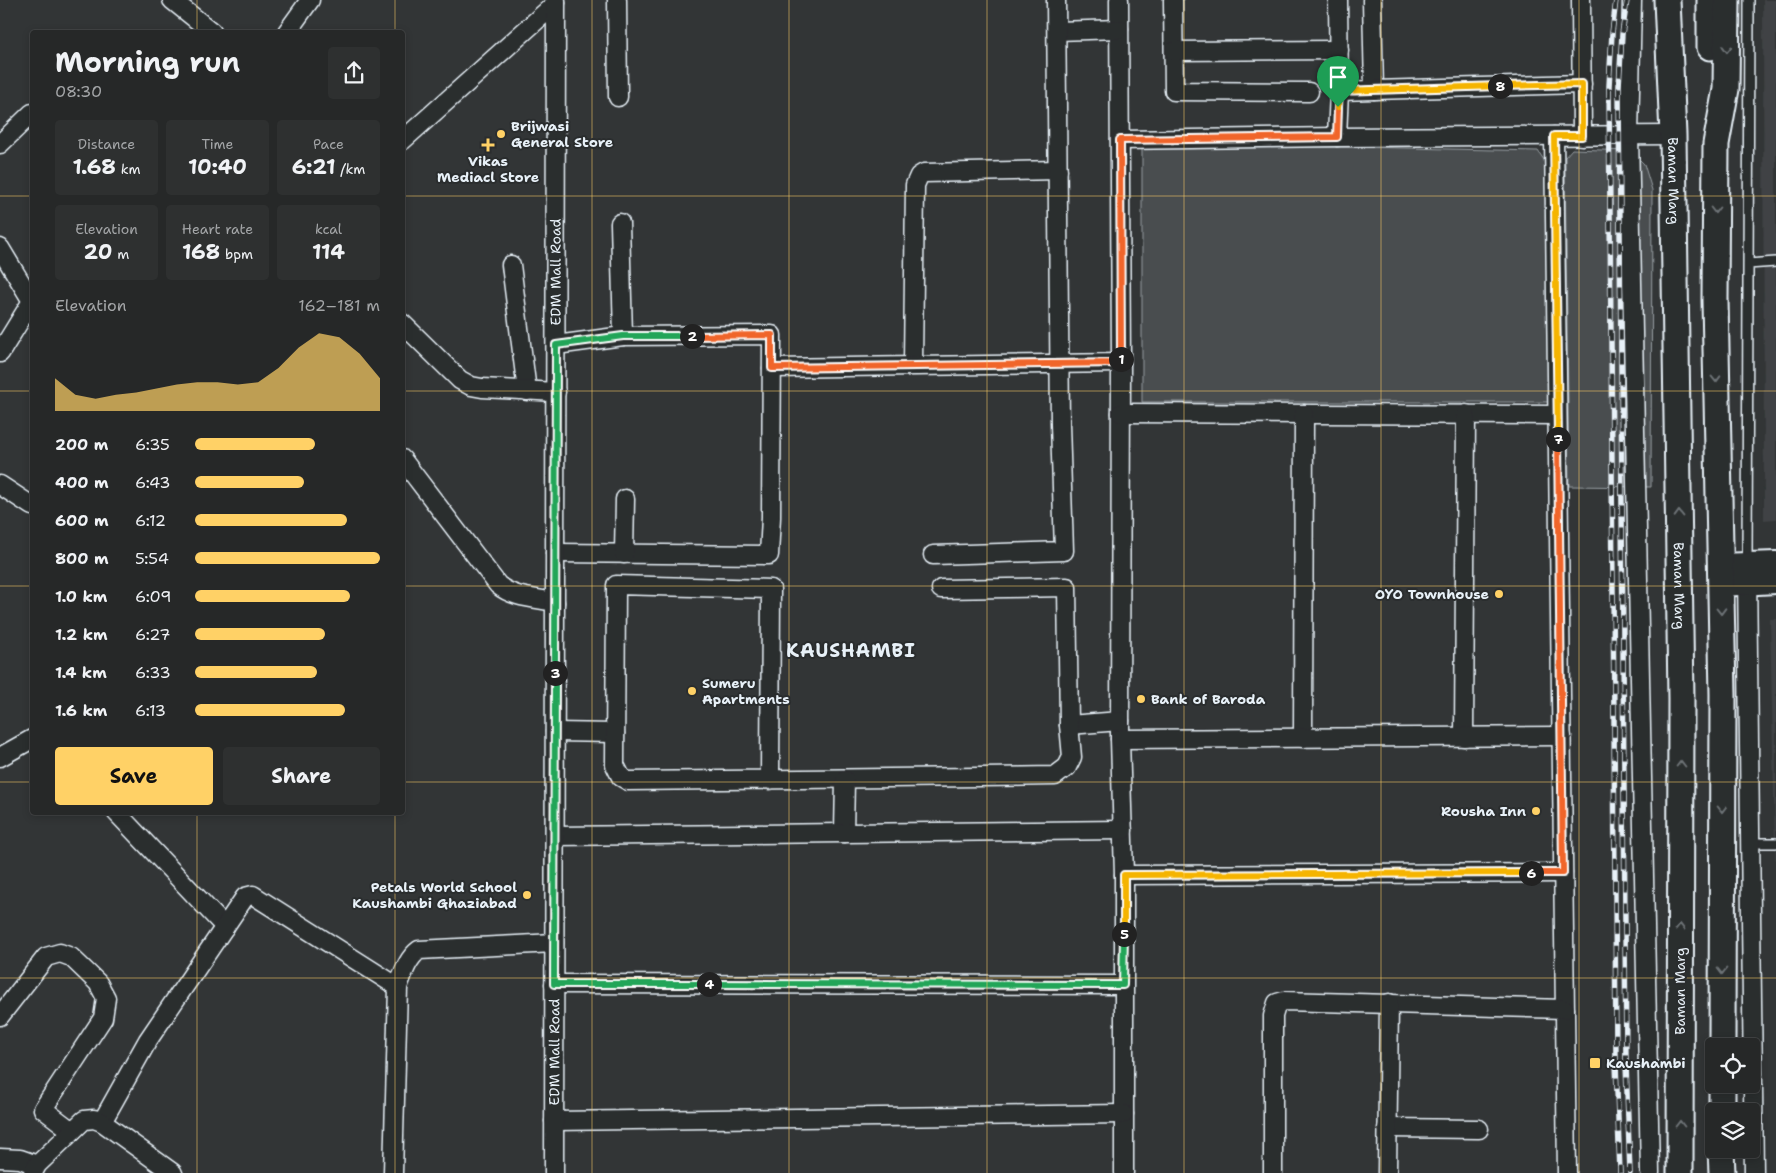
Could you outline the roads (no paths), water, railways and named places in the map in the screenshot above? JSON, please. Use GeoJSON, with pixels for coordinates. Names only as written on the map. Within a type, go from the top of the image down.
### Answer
{"type":"FeatureCollection","features":[{"type":"Feature","properties":{"kind":"main road","name":"Baman Marg"},"geometry":{"type":"LineString","coordinates":[[1667,0],[1673,135],[1681,699],[1680,1173]]}},
{"type":"Feature","properties":{"kind":"main road"},"geometry":{"type":"LineString","coordinates":[[1710,0],[1710,91],[1716,144],[1715,300],[1723,694],[1722,1038]]}},
{"type":"Feature","properties":{"kind":"main road"},"geometry":{"type":"LineString","coordinates":[[1716,144],[1726,89],[1727,0]]}},
{"type":"Feature","properties":{"kind":"main road"},"geometry":{"type":"LineString","coordinates":[[1680,858],[1722,858]]}},
{"type":"Feature","properties":{"kind":"main road"},"geometry":{"type":"LineString","coordinates":[[1680,901],[1722,900]]}},
{"type":"Feature","properties":{"kind":"main road"},"geometry":{"type":"LineString","coordinates":[[1721,1158],[1722,1173]]}},
{"type":"Feature","properties":{"kind":"street"},"geometry":{"type":"LineString","coordinates":[[172,0],[210,30]]}},
{"type":"Feature","properties":{"kind":"street"},"geometry":{"type":"LineString","coordinates":[[288,30],[310,0]]}},
{"type":"Feature","properties":{"kind":"street"},"geometry":{"type":"LineString","coordinates":[[617,0],[618,96]]}},
{"type":"Feature","properties":{"kind":"street"},"geometry":{"type":"LineString","coordinates":[[933,555],[1064,551],[1059,364],[1056,0]]}},
{"type":"Feature","properties":{"kind":"street"},"geometry":{"type":"LineString","coordinates":[[1119,0],[1121,363],[1120,739],[1124,875],[1124,1173]]}},
{"type":"Feature","properties":{"kind":"street"},"geometry":{"type":"LineString","coordinates":[[1173,0],[1174,91],[1310,92]]}},
{"type":"Feature","properties":{"kind":"street"},"geometry":{"type":"LineString","coordinates":[[1337,137],[1339,91],[1338,0]]}},
{"type":"Feature","properties":{"kind":"street"},"geometry":{"type":"LineString","coordinates":[[1372,0],[1374,90]]}},
{"type":"Feature","properties":{"kind":"street"},"geometry":{"type":"LineString","coordinates":[[1581,0],[1582,136]]}},
{"type":"Feature","properties":{"kind":"street"},"geometry":{"type":"LineString","coordinates":[[1632,0],[1629,135],[1650,1173]]}},
{"type":"Feature","properties":{"kind":"street"},"geometry":{"type":"LineString","coordinates":[[405,138],[556,1]]}},
{"type":"Feature","properties":{"kind":"street","name":"EDM Mall Road"},"geometry":{"type":"LineString","coordinates":[[554,1173],[556,1]]}},
{"type":"Feature","properties":{"kind":"street"},"geometry":{"type":"LineString","coordinates":[[1057,31],[1119,29]]}},
{"type":"Feature","properties":{"kind":"street"},"geometry":{"type":"LineString","coordinates":[[1174,51],[1338,50]]}},
{"type":"Feature","properties":{"kind":"street"},"geometry":{"type":"LineString","coordinates":[[1339,91],[1582,84]]}},
{"type":"Feature","properties":{"kind":"street"},"geometry":{"type":"LineString","coordinates":[[0,144],[30,115]]}},
{"type":"Feature","properties":{"kind":"street"},"geometry":{"type":"LineString","coordinates":[[1120,140],[1673,135]]}},
{"type":"Feature","properties":{"kind":"street"},"geometry":{"type":"LineString","coordinates":[[1554,136],[1567,1173]]}},
{"type":"Feature","properties":{"kind":"street"},"geometry":{"type":"LineString","coordinates":[[913,365],[915,186],[919,176],[924,173],[1058,170]]}},
{"type":"Feature","properties":{"kind":"street"},"geometry":{"type":"LineString","coordinates":[[620,224],[623,336]]}},
{"type":"Feature","properties":{"kind":"street"},"geometry":{"type":"LineString","coordinates":[[0,248],[30,295]]}},
{"type":"Feature","properties":{"kind":"street"},"geometry":{"type":"LineString","coordinates":[[512,265],[527,390]]}},
{"type":"Feature","properties":{"kind":"street"},"geometry":{"type":"LineString","coordinates":[[0,353],[30,307]]}},
{"type":"Feature","properties":{"kind":"street"},"geometry":{"type":"LineString","coordinates":[[405,325],[460,380],[471,386],[556,392]]}},
{"type":"Feature","properties":{"kind":"street"},"geometry":{"type":"LineString","coordinates":[[555,552],[768,554],[771,517],[772,335],[623,336],[556,345]]}},
{"type":"Feature","properties":{"kind":"street"},"geometry":{"type":"LineString","coordinates":[[772,368],[1121,363]]}},
{"type":"Feature","properties":{"kind":"street"},"geometry":{"type":"LineString","coordinates":[[1121,413],[1557,415]]}},
{"type":"Feature","properties":{"kind":"street"},"geometry":{"type":"LineString","coordinates":[[1303,738],[1304,414]]}},
{"type":"Feature","properties":{"kind":"street"},"geometry":{"type":"LineString","coordinates":[[1464,737],[1466,414]]}},
{"type":"Feature","properties":{"kind":"street"},"geometry":{"type":"LineString","coordinates":[[405,463],[498,585],[505,591],[513,594],[555,602]]}},
{"type":"Feature","properties":{"kind":"street"},"geometry":{"type":"LineString","coordinates":[[0,485],[30,505]]}},
{"type":"Feature","properties":{"kind":"street"},"geometry":{"type":"LineString","coordinates":[[624,554],[625,499]]}},
{"type":"Feature","properties":{"kind":"street"},"geometry":{"type":"LineString","coordinates":[[1748,574],[1776,563]]}},
{"type":"Feature","properties":{"kind":"street"},"geometry":{"type":"LineString","coordinates":[[1720,575],[1748,574],[1776,582]]}},
{"type":"Feature","properties":{"kind":"street"},"geometry":{"type":"LineString","coordinates":[[1748,574],[1754,1173]]}},
{"type":"Feature","properties":{"kind":"street"},"geometry":{"type":"LineString","coordinates":[[770,780],[772,589],[616,585],[614,765],[621,777],[628,782],[1055,776],[1067,767],[1072,757],[1069,725],[1066,588],[941,590]]}},
{"type":"Feature","properties":{"kind":"street"},"geometry":{"type":"LineString","coordinates":[[1069,725],[1120,721]]}},
{"type":"Feature","properties":{"kind":"street"},"geometry":{"type":"LineString","coordinates":[[555,732],[615,733]]}},
{"type":"Feature","properties":{"kind":"street"},"geometry":{"type":"LineString","coordinates":[[1120,739],[1562,736]]}},
{"type":"Feature","properties":{"kind":"street"},"geometry":{"type":"LineString","coordinates":[[0,757],[30,740]]}},
{"type":"Feature","properties":{"kind":"street"},"geometry":{"type":"LineString","coordinates":[[844,833],[845,780]]}},
{"type":"Feature","properties":{"kind":"street"},"geometry":{"type":"LineString","coordinates":[[119,815],[225,926]]}},
{"type":"Feature","properties":{"kind":"street"},"geometry":{"type":"LineString","coordinates":[[554,836],[1123,830]]}},
{"type":"Feature","properties":{"kind":"street"},"geometry":{"type":"LineString","coordinates":[[1124,875],[1563,873]]}},
{"type":"Feature","properties":{"kind":"street"},"geometry":{"type":"LineString","coordinates":[[102,1122],[148,1040],[245,897],[253,895],[398,988]]}},
{"type":"Feature","properties":{"kind":"street"},"geometry":{"type":"LineString","coordinates":[[393,1173],[398,988],[413,954],[419,950],[554,943]]}},
{"type":"Feature","properties":{"kind":"street"},"geometry":{"type":"LineString","coordinates":[[0,1016],[46,957],[60,953],[71,957],[98,983],[106,998],[103,1018],[43,1109],[72,1131]]}},
{"type":"Feature","properties":{"kind":"street"},"geometry":{"type":"LineString","coordinates":[[554,984],[1123,985]]}},
{"type":"Feature","properties":{"kind":"street"},"geometry":{"type":"LineString","coordinates":[[1273,1173],[1272,1016],[1277,1003],[1284,1001],[1389,1003],[1565,1009]]}},
{"type":"Feature","properties":{"kind":"street"},"geometry":{"type":"LineString","coordinates":[[1387,1173],[1389,1003]]}},
{"type":"Feature","properties":{"kind":"street"},"geometry":{"type":"LineString","coordinates":[[554,1121],[1124,1114]]}},
{"type":"Feature","properties":{"kind":"street"},"geometry":{"type":"LineString","coordinates":[[30,1166],[84,1120],[94,1119],[102,1122],[173,1173]]}},
{"type":"Feature","properties":{"kind":"street"},"geometry":{"type":"LineString","coordinates":[[1387,1128],[1479,1129]]}},
{"type":"Feature","properties":{"kind":"street"},"geometry":{"type":"LineString","coordinates":[[0,1145],[30,1166]]}},
{"type":"Feature","properties":{"kind":"street"},"geometry":{"type":"LineString","coordinates":[[0,1158],[30,1166]]}},
{"type":"Feature","properties":{"kind":"lane"},"geometry":{"type":"LineString","coordinates":[[1748,574],[1749,0]]}},
{"type":"Feature","properties":{"kind":"lane"},"geometry":{"type":"LineString","coordinates":[[1748,264],[1776,262]]}},
{"type":"Feature","properties":{"kind":"lane"},"geometry":{"type":"LineString","coordinates":[[1750,843],[1776,843]]}},
{"type":"Feature","properties":{"kind":"railway"},"geometry":{"type":"LineString","coordinates":[[1616,0],[1609,86],[1616,1063],[1620,1173]]}},
{"type":"Feature","properties":{"kind":"railway"},"geometry":{"type":"LineString","coordinates":[[1627,0],[1622,34],[1619,86],[1626,1064],[1630,1173]]}},
{"type":"Feature","properties":{"kind":"place","name":"Brijwasi General Store"},"geometry":{"type":"Point","coordinates":[501,134]}},
{"type":"Feature","properties":{"kind":"place","name":"Vikas Mediacl Store"},"geometry":{"type":"Point","coordinates":[488,145]}},
{"type":"Feature","properties":{"kind":"place","name":"OYO Townhouse"},"geometry":{"type":"Point","coordinates":[1499,594]}},
{"type":"Feature","properties":{"kind":"place","name":"Sumeru Apartments"},"geometry":{"type":"Point","coordinates":[692,691]}},
{"type":"Feature","properties":{"kind":"place","name":"Bank of Baroda"},"geometry":{"type":"Point","coordinates":[1141,699]}},
{"type":"Feature","properties":{"kind":"place","name":"Rousha Inn"},"geometry":{"type":"Point","coordinates":[1536,811]}},
{"type":"Feature","properties":{"kind":"place","name":"Petals World School Kaushambi Ghaziabad"},"geometry":{"type":"Point","coordinates":[527,895]}},
{"type":"Feature","properties":{"kind":"place","name":"Kaushambi"},"geometry":{"type":"Point","coordinates":[1595,1063]}},
{"type":"Feature","properties":{"kind":"district","name":"KAUSHAMBI"},"geometry":{"type":"Point","coordinates":[851,650]}}]}
